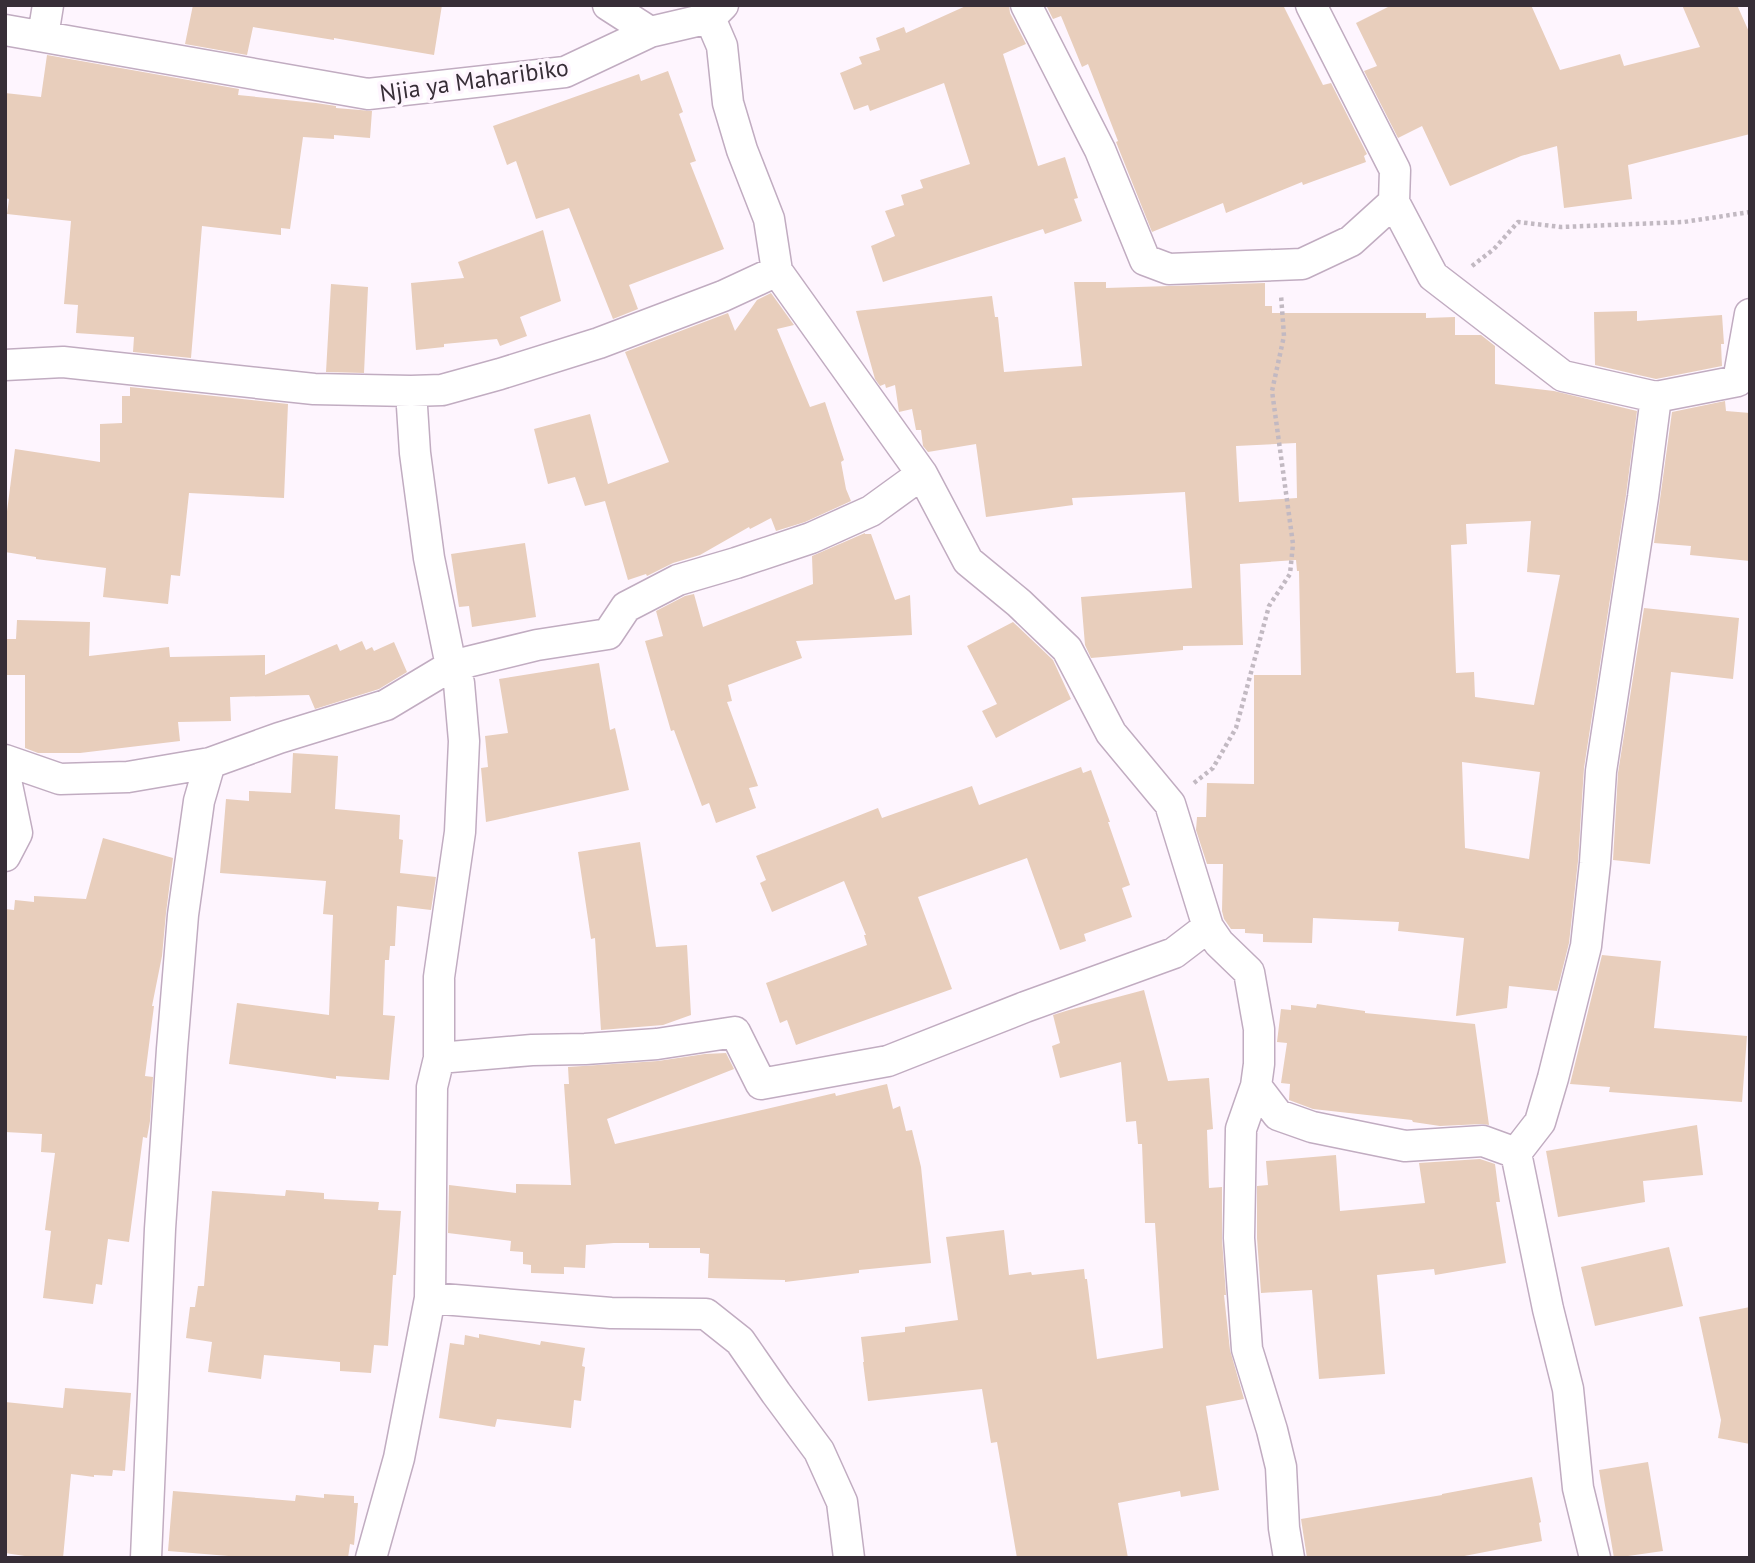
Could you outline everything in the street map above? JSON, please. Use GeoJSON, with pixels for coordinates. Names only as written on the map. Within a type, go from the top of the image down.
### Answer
{"type":"FeatureCollection","features":[{"type":"Feature","properties":{"kind":"street"},"geometry":{"type":"LineString","coordinates":[[43,36],[48,5]]}},
{"type":"Feature","properties":{"kind":"street"},"geometry":{"type":"LineString","coordinates":[[608,5],[650,32]]}},
{"type":"Feature","properties":{"kind":"street"},"geometry":{"type":"LineString","coordinates":[[1026,5],[1101,150],[1145,260],[1169,269],[1302,264],[1351,241],[1394,202]]}},
{"type":"Feature","properties":{"kind":"street"},"geometry":{"type":"LineString","coordinates":[[1311,5],[1395,170],[1394,202],[1433,276],[1563,376],[1656,397],[1738,381],[1750,314]]}},
{"type":"Feature","properties":{"kind":"street"},"geometry":{"type":"LineString","coordinates":[[716,12],[728,103],[742,150],[769,219],[778,271],[922,474],[968,561],[1019,603],[1067,649],[1111,733],[1170,804],[1208,927],[1219,943],[1249,972],[1259,1030],[1259,1064],[1256,1086],[1241,1129],[1238,1238],[1247,1349],[1272,1430],[1280,1467],[1289,1558]]}},
{"type":"Feature","properties":{"kind":"street","name":"Njia ya Maharibiko"},"geometry":{"type":"LineString","coordinates":[[5,30],[368,94],[565,72],[650,32],[716,12]]}},
{"type":"Feature","properties":{"kind":"street"},"geometry":{"type":"LineString","coordinates":[[5,365],[64,362],[314,389],[442,390],[599,343],[723,296],[778,271]]}},
{"type":"Feature","properties":{"kind":"street"},"geometry":{"type":"LineString","coordinates":[[370,1558],[399,1458],[430,1298],[432,1087],[439,1058],[439,977],[460,832],[464,741],[459,683],[451,666],[429,558],[415,453],[411,391]]}},
{"type":"Feature","properties":{"kind":"street"},"geometry":{"type":"LineString","coordinates":[[1595,1558],[1578,1488],[1568,1388],[1548,1309],[1516,1153],[1540,1122],[1586,946],[1601,771],[1656,397]]}},
{"type":"Feature","properties":{"kind":"street"},"geometry":{"type":"LineString","coordinates":[[5,760],[60,779],[128,777],[210,763],[279,738],[386,705],[451,666],[537,645],[608,634],[626,607],[678,580],[811,538],[871,511],[922,474]]}},
{"type":"Feature","properties":{"kind":"street"},"geometry":{"type":"LineString","coordinates":[[146,1558],[160,1229],[173,1035],[183,915],[199,801],[210,763]]}},
{"type":"Feature","properties":{"kind":"street"},"geometry":{"type":"LineString","coordinates":[[5,775],[17,833],[5,856]]}},
{"type":"Feature","properties":{"kind":"street"},"geometry":{"type":"LineString","coordinates":[[439,1058],[531,1050],[645,1045],[734,1032],[761,1084],[888,1061],[1174,953],[1208,927]]}},
{"type":"Feature","properties":{"kind":"street"},"geometry":{"type":"LineString","coordinates":[[1256,1086],[1278,1115],[1312,1127],[1405,1146],[1483,1141],[1516,1153]]}},
{"type":"Feature","properties":{"kind":"street"},"geometry":{"type":"LineString","coordinates":[[430,1298],[611,1313],[706,1314],[740,1341],[820,1451],[842,1502],[849,1558]]}},
{"type":"Feature","properties":{"kind":"path"},"geometry":{"type":"LineString","coordinates":[[1447,286],[1494,249],[1518,222],[1561,227],[1684,222],[1750,212]]}},
{"type":"Feature","properties":{"kind":"path"},"geometry":{"type":"LineString","coordinates":[[1170,804],[1213,768],[1236,728],[1269,606],[1290,574],[1293,544],[1272,390],[1284,336],[1279,265]]}},
{"type":"Feature","properties":{"kind":"building"},"geometry":{"type":"Polygon","coordinates":[[[193,5],[442,5],[434,55],[253,27],[247,55],[185,44],[193,5]]]}},
{"type":"Feature","properties":{"kind":"building"},"geometry":{"type":"Polygon","coordinates":[[[968,5],[1009,5],[1010,13],[1026,44],[1003,54],[1038,166],[1065,157],[1082,221],[1045,234],[1043,229],[883,282],[871,246],[895,236],[885,211],[904,205],[901,195],[923,188],[920,180],[970,164],[944,83],[870,111],[868,105],[854,110],[840,73],[862,64],[859,57],[880,50],[876,38],[904,27],[906,33],[968,5]]]}},
{"type":"Feature","properties":{"kind":"building"},"geometry":{"type":"Polygon","coordinates":[[[1046,5],[1283,5],[1323,85],[1331,83],[1367,154],[1364,156],[1366,162],[1303,185],[1302,182],[1226,213],[1223,203],[1152,232],[1088,64],[1082,67],[1061,16],[1053,19],[1046,5]]]}},
{"type":"Feature","properties":{"kind":"building"},"geometry":{"type":"Polygon","coordinates":[[[1392,5],[1531,5],[1560,70],[1620,54],[1624,66],[1700,47],[1682,5],[1737,5],[1750,34],[1750,134],[1628,165],[1632,199],[1564,208],[1557,146],[1521,156],[1450,186],[1422,126],[1398,138],[1364,71],[1377,66],[1356,23],[1392,5]]]}},
{"type":"Feature","properties":{"kind":"building"},"geometry":{"type":"Polygon","coordinates":[[[47,55],[239,89],[238,95],[372,111],[370,138],[334,135],[334,139],[303,137],[290,229],[281,228],[281,235],[202,226],[191,358],[133,352],[134,337],[76,333],[78,305],[64,304],[71,221],[7,214],[9,199],[5,198],[5,93],[41,97],[47,55]]]}},
{"type":"Feature","properties":{"kind":"building"},"geometry":{"type":"Polygon","coordinates":[[[668,71],[683,112],[679,114],[696,161],[690,163],[724,249],[629,285],[638,309],[613,319],[569,208],[536,219],[516,161],[507,165],[493,126],[639,74],[641,81],[668,71]]]}},
{"type":"Feature","properties":{"kind":"building"},"geometry":{"type":"Polygon","coordinates":[[[543,230],[561,301],[520,317],[527,336],[500,346],[497,339],[444,344],[444,347],[416,350],[411,283],[464,278],[458,262],[543,230]]]}},
{"type":"Feature","properties":{"kind":"building"},"geometry":{"type":"Polygon","coordinates":[[[1074,282],[1106,282],[1106,288],[1265,283],[1265,306],[1272,306],[1272,313],[1426,313],[1426,318],[1455,317],[1455,335],[1481,335],[1495,346],[1495,384],[1554,391],[1637,411],[1584,768],[1569,943],[1557,991],[1509,986],[1507,1008],[1456,1016],[1464,938],[1398,931],[1399,922],[1313,918],[1312,943],[1263,942],[1263,934],[1245,933],[1245,929],[1231,929],[1222,911],[1223,864],[1207,864],[1196,830],[1197,817],[1206,817],[1207,783],[1254,784],[1254,675],[1301,675],[1299,571],[1296,560],[1240,564],[1243,645],[1183,646],[1183,650],[1091,658],[1085,645],[1081,597],[1192,588],[1185,492],[1072,498],[1073,505],[986,517],[976,444],[928,452],[923,446],[921,430],[916,430],[912,409],[899,412],[895,385],[886,388],[885,384],[880,386],[875,379],[856,311],[992,296],[995,317],[998,317],[1004,372],[1082,366],[1074,282]],[[1296,443],[1236,446],[1239,502],[1297,498],[1296,443]],[[1531,521],[1466,524],[1467,544],[1451,545],[1456,673],[1474,672],[1475,697],[1534,705],[1560,575],[1527,572],[1531,521]],[[1462,762],[1465,848],[1529,859],[1540,772],[1462,762]]]}},
{"type":"Feature","properties":{"kind":"building"},"geometry":{"type":"Polygon","coordinates":[[[331,284],[368,287],[364,373],[326,372],[331,284]]]}},
{"type":"Feature","properties":{"kind":"building"},"geometry":{"type":"Polygon","coordinates":[[[771,293],[794,325],[777,329],[810,407],[825,402],[844,460],[841,462],[851,501],[805,522],[776,531],[771,518],[750,529],[749,527],[700,555],[673,563],[647,576],[646,574],[628,580],[605,501],[585,506],[575,477],[548,484],[534,429],[590,414],[608,484],[669,462],[625,352],[728,313],[735,331],[757,300],[771,293]]]}},
{"type":"Feature","properties":{"kind":"building"},"geometry":{"type":"Polygon","coordinates":[[[1637,311],[1637,321],[1722,315],[1722,366],[1656,379],[1595,365],[1594,312],[1637,311]]]}},
{"type":"Feature","properties":{"kind":"building"},"geometry":{"type":"Polygon","coordinates":[[[130,387],[288,404],[284,498],[189,493],[180,576],[171,575],[168,604],[103,597],[106,568],[5,552],[5,527],[15,449],[100,462],[100,424],[122,423],[122,396],[130,396],[130,387]]]}},
{"type":"Feature","properties":{"kind":"building"},"geometry":{"type":"Polygon","coordinates":[[[1725,401],[1726,411],[1750,413],[1750,561],[1690,555],[1691,546],[1654,543],[1672,412],[1725,401]]]}},
{"type":"Feature","properties":{"kind":"building"},"geometry":{"type":"Polygon","coordinates":[[[865,533],[871,534],[895,600],[910,595],[912,635],[796,641],[802,658],[728,685],[732,701],[727,702],[758,786],[749,788],[756,808],[716,823],[709,803],[702,806],[674,730],[671,731],[645,641],[663,636],[656,611],[694,594],[703,627],[813,584],[812,556],[865,533]]]}},
{"type":"Feature","properties":{"kind":"building"},"geometry":{"type":"Polygon","coordinates":[[[525,543],[536,617],[472,627],[469,606],[459,607],[451,554],[525,543]]]}},
{"type":"Feature","properties":{"kind":"building"},"geometry":{"type":"Polygon","coordinates":[[[1644,608],[1739,618],[1733,679],[1671,672],[1650,864],[1613,860],[1618,773],[1644,608]]]}},
{"type":"Feature","properties":{"kind":"building"},"geometry":{"type":"Polygon","coordinates":[[[17,620],[90,622],[89,656],[169,647],[170,657],[265,655],[265,675],[337,644],[340,651],[362,641],[366,650],[372,647],[374,651],[394,642],[407,672],[379,689],[315,709],[309,695],[230,697],[231,721],[178,722],[180,741],[80,753],[38,753],[25,748],[25,675],[6,675],[7,639],[16,639],[17,620]]]}},
{"type":"Feature","properties":{"kind":"building"},"geometry":{"type":"Polygon","coordinates":[[[1013,622],[1053,660],[1071,699],[996,738],[982,711],[997,704],[967,646],[1013,622]]]}},
{"type":"Feature","properties":{"kind":"building"},"geometry":{"type":"Polygon","coordinates":[[[599,663],[610,730],[615,728],[629,790],[486,822],[481,768],[488,767],[485,736],[508,733],[499,679],[599,663]]]}},
{"type":"Feature","properties":{"kind":"building"},"geometry":{"type":"Polygon","coordinates":[[[293,753],[338,756],[335,809],[400,815],[399,839],[403,840],[400,873],[436,877],[431,910],[397,906],[395,946],[390,946],[389,960],[385,960],[383,1015],[395,1016],[389,1080],[336,1076],[336,1079],[229,1064],[237,1003],[329,1015],[333,915],[323,914],[326,881],[220,873],[226,799],[249,801],[249,791],[291,793],[293,753]]]}},
{"type":"Feature","properties":{"kind":"building"},"geometry":{"type":"Polygon","coordinates":[[[1081,767],[1083,773],[1091,770],[1110,822],[1130,885],[1122,888],[1132,917],[1084,934],[1086,941],[1060,950],[1027,858],[918,897],[952,989],[796,1045],[787,1020],[780,1023],[766,983],[867,945],[866,935],[844,881],[772,912],[760,883],[766,880],[756,856],[878,808],[882,818],[972,786],[979,805],[1081,767]]]}},
{"type":"Feature","properties":{"kind":"building"},"geometry":{"type":"Polygon","coordinates":[[[103,838],[173,858],[145,1076],[153,1077],[150,1121],[147,1138],[143,1137],[129,1242],[108,1239],[102,1285],[96,1284],[93,1304],[43,1298],[51,1231],[45,1230],[55,1153],[41,1152],[42,1134],[5,1132],[5,909],[14,910],[15,900],[34,902],[34,896],[86,899],[103,838]]]}},
{"type":"Feature","properties":{"kind":"building"},"geometry":{"type":"Polygon","coordinates":[[[640,842],[656,947],[687,945],[691,1015],[663,1025],[601,1030],[595,938],[591,939],[578,852],[640,842]]]}},
{"type":"Feature","properties":{"kind":"building"},"geometry":{"type":"Polygon","coordinates":[[[1602,955],[1661,961],[1654,1028],[1747,1036],[1742,1102],[1609,1092],[1610,1087],[1570,1084],[1602,955]]]}},
{"type":"Feature","properties":{"kind":"building"},"geometry":{"type":"Polygon","coordinates":[[[1144,990],[1168,1081],[1209,1078],[1213,1129],[1207,1130],[1209,1188],[1222,1187],[1224,1295],[1230,1350],[1244,1399],[1206,1406],[1219,1490],[1181,1497],[1180,1491],[1118,1503],[1128,1558],[1017,1558],[997,1442],[991,1443],[982,1389],[868,1401],[861,1337],[905,1332],[905,1327],[958,1320],[946,1237],[1004,1230],[1009,1275],[1084,1269],[1097,1359],[1163,1348],[1155,1223],[1145,1223],[1142,1144],[1138,1144],[1136,1121],[1126,1122],[1121,1062],[1060,1078],[1052,1046],[1060,1043],[1053,1015],[1144,990]]]}},
{"type":"Feature","properties":{"kind":"building"},"geometry":{"type":"Polygon","coordinates":[[[1317,1004],[1365,1013],[1475,1024],[1489,1125],[1440,1126],[1412,1120],[1313,1109],[1289,1100],[1290,1084],[1281,1083],[1287,1043],[1277,1042],[1281,1009],[1291,1010],[1291,1005],[1316,1008],[1317,1004]]]}},
{"type":"Feature","properties":{"kind":"building"},"geometry":{"type":"Polygon","coordinates":[[[726,1053],[734,1069],[607,1119],[615,1144],[835,1093],[836,1096],[887,1084],[893,1109],[900,1106],[906,1131],[912,1130],[921,1167],[931,1263],[859,1270],[859,1273],[785,1282],[708,1278],[709,1254],[700,1253],[700,1248],[649,1248],[649,1243],[614,1243],[586,1245],[585,1268],[564,1267],[564,1274],[531,1273],[531,1265],[523,1264],[523,1252],[510,1251],[511,1241],[448,1233],[449,1185],[516,1193],[516,1184],[571,1185],[564,1084],[569,1084],[568,1067],[726,1053]]]}},
{"type":"Feature","properties":{"kind":"building"},"geometry":{"type":"Polygon","coordinates":[[[1697,1125],[1703,1175],[1643,1181],[1645,1202],[1558,1217],[1546,1151],[1697,1125]]]}},
{"type":"Feature","properties":{"kind":"building"},"geometry":{"type":"Polygon","coordinates":[[[1336,1155],[1340,1211],[1425,1203],[1419,1163],[1480,1159],[1495,1164],[1500,1202],[1496,1202],[1506,1263],[1435,1275],[1434,1269],[1377,1275],[1385,1374],[1319,1379],[1312,1290],[1261,1293],[1257,1186],[1268,1185],[1266,1161],[1336,1155]]]}},
{"type":"Feature","properties":{"kind":"building"},"geometry":{"type":"Polygon","coordinates":[[[286,1190],[324,1193],[324,1199],[379,1202],[378,1210],[401,1211],[388,1346],[374,1345],[371,1373],[340,1371],[340,1362],[264,1355],[261,1379],[208,1372],[212,1342],[186,1338],[190,1307],[195,1307],[198,1286],[204,1286],[212,1191],[285,1196],[286,1190]]]}},
{"type":"Feature","properties":{"kind":"building"},"geometry":{"type":"Polygon","coordinates":[[[1669,1247],[1683,1306],[1595,1326],[1581,1267],[1669,1247]]]}},
{"type":"Feature","properties":{"kind":"building"},"geometry":{"type":"Polygon","coordinates":[[[1750,1307],[1750,1444],[1718,1438],[1721,1420],[1699,1317],[1750,1307]]]}},
{"type":"Feature","properties":{"kind":"building"},"geometry":{"type":"Polygon","coordinates":[[[479,1334],[540,1345],[541,1341],[585,1348],[581,1401],[574,1400],[571,1428],[497,1419],[495,1427],[439,1418],[450,1343],[464,1345],[465,1335],[479,1338],[479,1334]]]}},
{"type":"Feature","properties":{"kind":"building"},"geometry":{"type":"Polygon","coordinates":[[[65,1388],[131,1393],[125,1471],[113,1470],[112,1476],[94,1477],[71,1474],[63,1558],[38,1558],[5,1553],[5,1402],[63,1408],[65,1388]]]}},
{"type":"Feature","properties":{"kind":"building"},"geometry":{"type":"Polygon","coordinates":[[[1648,1462],[1663,1551],[1614,1558],[1599,1470],[1648,1462]]]}},
{"type":"Feature","properties":{"kind":"building"},"geometry":{"type":"Polygon","coordinates":[[[1532,1477],[1542,1541],[1454,1558],[1307,1558],[1301,1519],[1532,1477]]]}},
{"type":"Feature","properties":{"kind":"building"},"geometry":{"type":"Polygon","coordinates":[[[173,1491],[295,1501],[296,1495],[324,1498],[324,1494],[354,1496],[354,1503],[358,1503],[354,1545],[350,1544],[348,1558],[253,1558],[168,1551],[173,1491]]]}}]}
